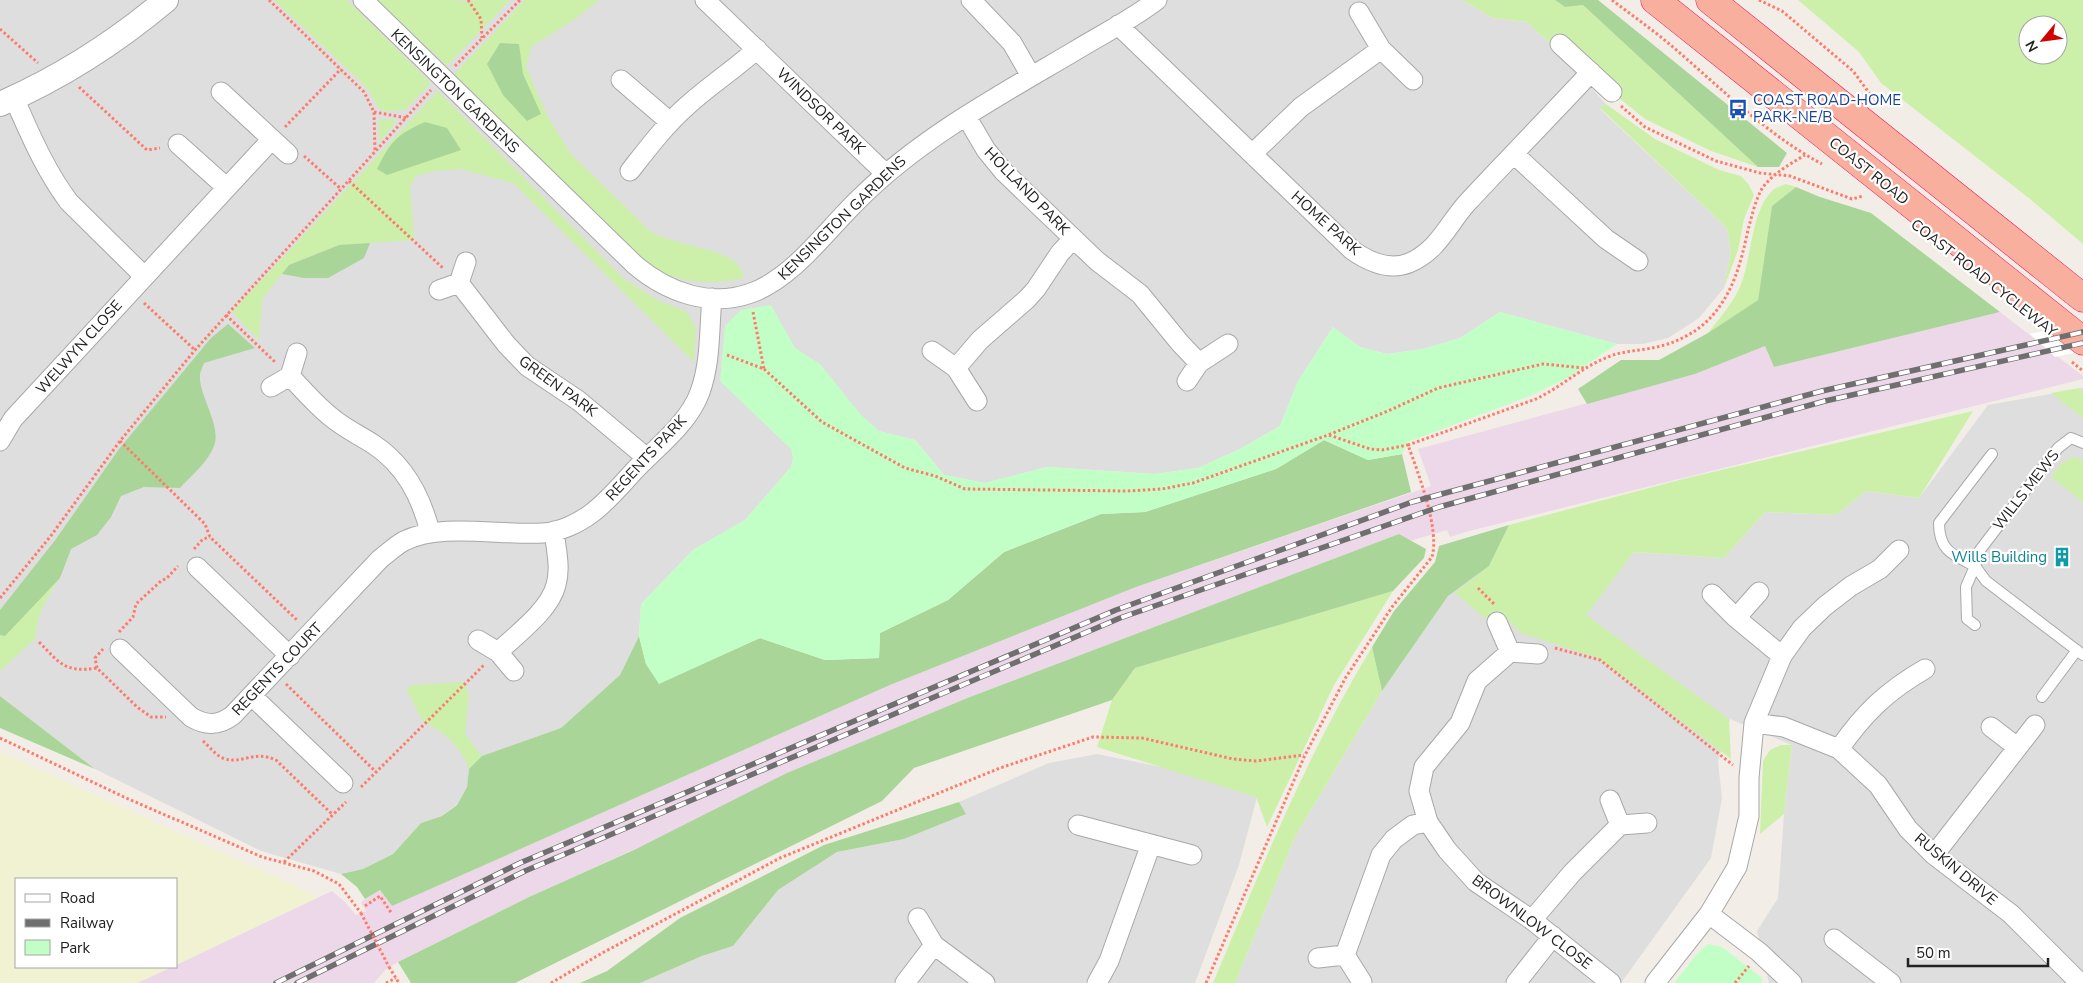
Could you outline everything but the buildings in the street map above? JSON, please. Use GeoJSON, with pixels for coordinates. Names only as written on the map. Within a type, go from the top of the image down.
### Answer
{"type":"FeatureCollection","features":[{"type":"Feature","properties":{"kind":"highway","name":"COAST ROAD"},"geometry":{"type":"LineString","coordinates":[[1655,0],[2075,350]]}},
{"type":"Feature","properties":{"kind":"highway"},"geometry":{"type":"LineString","coordinates":[[1710,0],[2083,298]]}},
{"type":"Feature","properties":{"kind":"street","name":"KENSINGTON GARDENS"},"geometry":{"type":"LineString","coordinates":[[363,0],[640,270],[669,288],[696,296],[712,298],[749,294],[770,285],[788,272],[860,197],[911,153],[966,116],[1157,0]]}},
{"type":"Feature","properties":{"kind":"street","name":"WINDSOR PARK"},"geometry":{"type":"LineString","coordinates":[[705,0],[886,174]]}},
{"type":"Feature","properties":{"kind":"street"},"geometry":{"type":"LineString","coordinates":[[971,0],[1012,42],[1031,76]]}},
{"type":"Feature","properties":{"kind":"street"},"geometry":{"type":"LineString","coordinates":[[144,276],[69,202],[7,101],[58,75],[95,53],[163,1]]}},
{"type":"Feature","properties":{"kind":"street"},"geometry":{"type":"LineString","coordinates":[[1359,12],[1381,49],[1413,80]]}},
{"type":"Feature","properties":{"kind":"street","name":"HOME PARK"},"geometry":{"type":"LineString","coordinates":[[1118,25],[1352,250],[1372,262],[1391,266],[1409,263],[1430,250],[1466,205],[1591,72]]}},
{"type":"Feature","properties":{"kind":"street"},"geometry":{"type":"LineString","coordinates":[[1560,44],[1612,92]]}},
{"type":"Feature","properties":{"kind":"street"},"geometry":{"type":"LineString","coordinates":[[630,172],[670,122],[757,49]]}},
{"type":"Feature","properties":{"kind":"street"},"geometry":{"type":"LineString","coordinates":[[1252,154],[1301,107],[1381,49]]}},
{"type":"Feature","properties":{"kind":"street"},"geometry":{"type":"LineString","coordinates":[[621,80],[670,122]]}},
{"type":"Feature","properties":{"kind":"street"},"geometry":{"type":"LineString","coordinates":[[222,92],[288,154]]}},
{"type":"Feature","properties":{"kind":"street","name":"HOLLAND PARK"},"geometry":{"type":"LineString","coordinates":[[966,116],[994,161],[1073,239],[1110,272],[1140,294],[1199,363]]}},
{"type":"Feature","properties":{"kind":"street","name":"WELWYN CLOSE"},"geometry":{"type":"LineString","coordinates":[[0,441],[7,413],[131,290],[272,139]]}},
{"type":"Feature","properties":{"kind":"street"},"geometry":{"type":"LineString","coordinates":[[178,144],[226,187]]}},
{"type":"Feature","properties":{"kind":"street"},"geometry":{"type":"LineString","coordinates":[[1514,154],[1606,239],[1638,261]]}},
{"type":"Feature","properties":{"kind":"street","name":"HOLLAND PARK"},"geometry":{"type":"LineString","coordinates":[[956,368],[990,330],[1027,299],[1060,252],[1073,239]]}},
{"type":"Feature","properties":{"kind":"street"},"geometry":{"type":"LineString","coordinates":[[439,290],[459,283],[466,262]]}},
{"type":"Feature","properties":{"kind":"street","name":"GREEN PARK"},"geometry":{"type":"LineString","coordinates":[[459,283],[506,344],[522,361],[595,413],[647,458]]}},
{"type":"Feature","properties":{"kind":"street","name":"REGENTS PARK"},"geometry":{"type":"LineString","coordinates":[[430,532],[508,534],[554,531],[573,524],[592,513],[680,423],[695,402],[703,380],[712,298]]}},
{"type":"Feature","properties":{"kind":"street"},"geometry":{"type":"LineString","coordinates":[[1187,382],[1199,363],[1228,344]]}},
{"type":"Feature","properties":{"kind":"street"},"geometry":{"type":"LineString","coordinates":[[932,351],[956,368],[977,400]]}},
{"type":"Feature","properties":{"kind":"street"},"geometry":{"type":"LineString","coordinates":[[271,386],[290,376],[297,353]]}},
{"type":"Feature","properties":{"kind":"street"},"geometry":{"type":"LineString","coordinates":[[290,376],[332,418],[373,444],[397,463],[415,490],[425,511],[430,532]]}},
{"type":"Feature","properties":{"kind":"street"},"geometry":{"type":"LineString","coordinates":[[498,652],[539,613],[552,596],[558,575],[554,531]]}},
{"type":"Feature","properties":{"kind":"street","name":"REGENTS COURT"},"geometry":{"type":"LineString","coordinates":[[114,643],[191,717],[204,723],[227,721],[392,549],[404,541],[430,532]]}},
{"type":"Feature","properties":{"kind":"street"},"geometry":{"type":"LineString","coordinates":[[1655,983],[1709,914],[1737,867],[1749,816],[1749,778],[1754,723],[1782,656],[1802,628],[1825,606],[1851,586],[1880,569],[1899,550]]}},
{"type":"Feature","properties":{"kind":"street"},"geometry":{"type":"LineString","coordinates":[[190,561],[290,656]]}},
{"type":"Feature","properties":{"kind":"street"},"geometry":{"type":"LineString","coordinates":[[1736,618],[1759,592]]}},
{"type":"Feature","properties":{"kind":"street"},"geometry":{"type":"LineString","coordinates":[[1712,594],[1736,618],[1782,656]]}},
{"type":"Feature","properties":{"kind":"street"},"geometry":{"type":"LineString","coordinates":[[1496,622],[1510,652],[1538,654]]}},
{"type":"Feature","properties":{"kind":"street"},"geometry":{"type":"LineString","coordinates":[[478,640],[498,652],[514,671]]}},
{"type":"Feature","properties":{"kind":"street","name":"BROWNLOW CLOSE"},"geometry":{"type":"LineString","coordinates":[[1510,652],[1477,681],[1460,723],[1424,768],[1419,791],[1428,822],[1446,850],[1476,882],[1532,920],[1612,983]]}},
{"type":"Feature","properties":{"kind":"street"},"geometry":{"type":"LineString","coordinates":[[1839,749],[1856,724],[1876,703],[1900,684],[1925,669]]}},
{"type":"Feature","properties":{"kind":"street"},"geometry":{"type":"LineString","coordinates":[[252,696],[349,792]]}},
{"type":"Feature","properties":{"kind":"street","name":"RUSKIN DRIVE"},"geometry":{"type":"LineString","coordinates":[[1754,723],[1784,727],[1839,749],[1878,785],[1908,829],[1934,855],[2011,914],[2080,980]]}},
{"type":"Feature","properties":{"kind":"street"},"geometry":{"type":"LineString","coordinates":[[1934,855],[2035,725]]}},
{"type":"Feature","properties":{"kind":"street"},"geometry":{"type":"LineString","coordinates":[[1991,727],[2017,747]]}},
{"type":"Feature","properties":{"kind":"street"},"geometry":{"type":"LineString","coordinates":[[1610,800],[1620,825]]}},
{"type":"Feature","properties":{"kind":"street"},"geometry":{"type":"LineString","coordinates":[[1345,955],[1382,855],[1394,839],[1413,825],[1428,822]]}},
{"type":"Feature","properties":{"kind":"street"},"geometry":{"type":"LineString","coordinates":[[1532,920],[1572,873],[1620,825],[1648,823]]}},
{"type":"Feature","properties":{"kind":"street"},"geometry":{"type":"LineString","coordinates":[[1078,824],[1192,855]]}},
{"type":"Feature","properties":{"kind":"street"},"geometry":{"type":"LineString","coordinates":[[1097,983],[1109,961],[1151,844]]}},
{"type":"Feature","properties":{"kind":"street"},"geometry":{"type":"LineString","coordinates":[[1709,914],[1759,952],[1792,983]]}},
{"type":"Feature","properties":{"kind":"street"},"geometry":{"type":"LineString","coordinates":[[918,918],[934,945],[985,983]]}},
{"type":"Feature","properties":{"kind":"street"},"geometry":{"type":"LineString","coordinates":[[1516,983],[1553,936]]}},
{"type":"Feature","properties":{"kind":"street"},"geometry":{"type":"LineString","coordinates":[[1834,939],[1890,983]]}},
{"type":"Feature","properties":{"kind":"street"},"geometry":{"type":"LineString","coordinates":[[905,983],[934,945]]}},
{"type":"Feature","properties":{"kind":"street"},"geometry":{"type":"LineString","coordinates":[[1318,958],[1345,955]]}},
{"type":"Feature","properties":{"kind":"street"},"geometry":{"type":"LineString","coordinates":[[1345,955],[1362,982]]}},
{"type":"Feature","properties":{"kind":"lane","name":"WILLS MEWS"},"geometry":{"type":"LineString","coordinates":[[1975,566],[1980,550],[2058,448],[2071,438],[2083,442]]}},
{"type":"Feature","properties":{"kind":"lane"},"geometry":{"type":"LineString","coordinates":[[1992,454],[1939,523],[1939,536],[1944,547],[1951,555],[1975,566],[1986,581],[2080,652],[2042,697]]}},
{"type":"Feature","properties":{"kind":"lane"},"geometry":{"type":"LineString","coordinates":[[1975,566],[1966,587],[1968,619],[1975,625]]}},
{"type":"Feature","properties":{"kind":"path"},"geometry":{"type":"LineString","coordinates":[[270,0],[364,92],[374,112],[375,153]]}},
{"type":"Feature","properties":{"kind":"path"},"geometry":{"type":"LineString","coordinates":[[468,0],[481,19],[482,38]]}},
{"type":"Feature","properties":{"kind":"path"},"geometry":{"type":"LineString","coordinates":[[0,598],[50,537],[120,441],[195,350],[443,78],[520,0]]}},
{"type":"Feature","properties":{"kind":"path"},"geometry":{"type":"LineString","coordinates":[[1612,0],[1665,40],[1729,97],[1789,145],[1825,166]]}},
{"type":"Feature","properties":{"kind":"path"},"geometry":{"type":"LineString","coordinates":[[1759,0],[1782,11],[1853,71],[1877,102]]}},
{"type":"Feature","properties":{"kind":"path"},"geometry":{"type":"LineString","coordinates":[[0,29],[147,150],[178,144]]}},
{"type":"Feature","properties":{"kind":"path"},"geometry":{"type":"LineString","coordinates":[[272,139],[342,69]]}},
{"type":"Feature","properties":{"kind":"path"},"geometry":{"type":"LineString","coordinates":[[1612,92],[1612,99],[1645,127],[1716,161],[1774,175],[1790,176],[1852,199],[1863,196]]}},
{"type":"Feature","properties":{"kind":"path"},"geometry":{"type":"LineString","coordinates":[[374,112],[407,118]]}},
{"type":"Feature","properties":{"kind":"path"},"geometry":{"type":"LineString","coordinates":[[288,154],[301,153],[341,189]]}},
{"type":"Feature","properties":{"kind":"path"},"geometry":{"type":"LineString","coordinates":[[1328,435],[1370,449],[1382,450],[1408,444],[1536,399],[1552,391],[1586,368],[1620,353],[1655,348],[1687,336],[1712,316],[1733,286],[1756,203],[1764,187],[1774,175],[1805,155]]}},
{"type":"Feature","properties":{"kind":"path"},"geometry":{"type":"LineString","coordinates":[[349,181],[459,283]]}},
{"type":"Feature","properties":{"kind":"path"},"geometry":{"type":"LineString","coordinates":[[1856,190],[1871,202]]}},
{"type":"Feature","properties":{"kind":"path"},"geometry":{"type":"LineString","coordinates":[[131,290],[195,350]]}},
{"type":"Feature","properties":{"kind":"path"},"geometry":{"type":"LineString","coordinates":[[749,294],[764,369]]}},
{"type":"Feature","properties":{"kind":"path"},"geometry":{"type":"LineString","coordinates":[[226,315],[290,376]]}},
{"type":"Feature","properties":{"kind":"path"},"geometry":{"type":"LineString","coordinates":[[708,348],[764,369],[822,422],[905,468],[935,476],[965,489],[1162,490],[1193,483],[1328,435],[1388,411],[1438,388],[1544,364],[1586,368]]}},
{"type":"Feature","properties":{"kind":"path"},"geometry":{"type":"LineString","coordinates":[[2075,350],[2083,371]]}},
{"type":"Feature","properties":{"kind":"path"},"geometry":{"type":"LineString","coordinates":[[120,441],[206,524],[210,537],[311,634]]}},
{"type":"Feature","properties":{"kind":"path"},"geometry":{"type":"LineString","coordinates":[[1206,983],[1305,755],[1346,677],[1392,607],[1432,557],[1434,534],[1422,486],[1408,444]]}},
{"type":"Feature","properties":{"kind":"path"},"geometry":{"type":"LineString","coordinates":[[97,668],[95,658],[114,643],[133,617],[136,604],[161,581],[190,561],[203,539],[210,537]]}},
{"type":"Feature","properties":{"kind":"path"},"geometry":{"type":"LineString","coordinates":[[1538,654],[1546,646],[1600,660],[1749,778]]}},
{"type":"Feature","properties":{"kind":"path"},"geometry":{"type":"LineString","coordinates":[[284,863],[349,792],[376,772],[498,652]]}},
{"type":"Feature","properties":{"kind":"path"},"geometry":{"type":"LineString","coordinates":[[275,673],[376,772]]}},
{"type":"Feature","properties":{"kind":"path"},"geometry":{"type":"LineString","coordinates":[[550,983],[780,858],[1000,768],[1093,737],[1142,738],[1233,759],[1256,761],[1305,755]]}},
{"type":"Feature","properties":{"kind":"path"},"geometry":{"type":"LineString","coordinates":[[0,738],[124,797],[262,857],[314,872],[339,884],[362,913],[399,983]]}},
{"type":"Feature","properties":{"kind":"path"},"geometry":{"type":"LineString","coordinates":[[365,906],[380,896],[392,914]]}},
{"type":"Feature","properties":{"kind":"path"},"geometry":{"type":"LineString","coordinates":[[386,983],[396,978]]}},
{"type":"Feature","properties":{"kind":"shaded area"},"geometry":{"type":"Polygon","coordinates":[[[0,0],[1462,0],[1493,18],[1527,22],[1553,46],[1606,104],[1600,109],[1727,228],[1731,251],[1724,288],[1699,318],[1668,338],[1643,344],[1617,344],[1500,312],[1460,338],[1423,349],[1387,354],[1360,347],[1333,327],[1298,381],[1280,426],[1240,449],[1198,468],[1155,474],[1047,467],[985,483],[944,475],[915,440],[879,431],[793,459],[791,467],[745,520],[693,550],[641,604],[639,636],[620,675],[561,728],[482,756],[469,769],[467,787],[457,804],[442,816],[421,823],[393,854],[363,869],[341,874],[261,851],[95,769],[0,696],[0,0]]]}},
{"type":"Feature","properties":{"kind":"shaded area"},"geometry":{"type":"Polygon","coordinates":[[[2000,312],[2083,376],[2083,379],[1450,537],[1447,530],[1410,541],[1399,534],[970,697],[529,897],[398,962],[385,970],[374,983],[137,983],[170,968],[178,968],[178,964],[332,891],[356,915],[366,911],[361,902],[380,890],[392,906],[890,685],[1136,587],[1431,486],[1418,449],[1695,374],[1765,346],[1774,367],[2000,312]]]}},
{"type":"Feature","properties":{"kind":"shaded area"},"geometry":{"type":"Polygon","coordinates":[[[2083,388],[2083,983],[1769,983],[1757,931],[1778,898],[1784,814],[1792,745],[1730,719],[1718,761],[1722,798],[1711,858],[1621,983],[1235,983],[1295,837],[1382,691],[1448,596],[1489,566],[1585,615],[1634,552],[1724,558],[1765,512],[1836,515],[1866,491],[1919,498],[1988,405],[2083,388]]]}},
{"type":"Feature","properties":{"kind":"shaded area"},"geometry":{"type":"Polygon","coordinates":[[[1097,754],[1176,770],[1257,797],[1239,865],[1195,983],[640,983],[702,956],[733,946],[778,890],[837,852],[904,839],[965,814],[959,802],[1049,763],[1097,754]]]}},
{"type":"Feature","properties":{"kind":"green space"},"geometry":{"type":"Polygon","coordinates":[[[274,0],[347,0],[431,83],[405,110],[386,111],[379,109],[369,91],[357,78],[274,0]]]}},
{"type":"Feature","properties":{"kind":"green space"},"geometry":{"type":"Polygon","coordinates":[[[378,0],[454,0],[468,2],[477,0],[510,0],[447,66],[378,0]]]}},
{"type":"Feature","properties":{"kind":"green space"},"geometry":{"type":"Polygon","coordinates":[[[525,0],[599,0],[575,19],[531,47],[526,67],[548,117],[570,153],[650,231],[671,240],[706,249],[727,257],[735,262],[744,274],[741,279],[718,282],[684,280],[652,267],[454,74],[525,0]]]}},
{"type":"Feature","properties":{"kind":"green space"},"geometry":{"type":"Polygon","coordinates":[[[1462,0],[1555,0],[1565,7],[1583,5],[1758,167],[1711,151],[1645,119],[1615,95],[1622,87],[1561,35],[1553,46],[1527,22],[1493,18],[1462,0]]]}},
{"type":"Feature","properties":{"kind":"green space"},"geometry":{"type":"Polygon","coordinates":[[[1555,0],[1598,0],[1787,153],[1779,167],[1758,167],[1583,5],[1565,7],[1555,0]]]}},
{"type":"Feature","properties":{"kind":"green space"},"geometry":{"type":"Polygon","coordinates":[[[1798,0],[2083,0],[2083,244],[2030,199],[1881,83],[1859,52],[1798,0]]]}},
{"type":"Feature","properties":{"kind":"green space"},"geometry":{"type":"Polygon","coordinates":[[[500,43],[519,44],[523,74],[541,114],[527,121],[503,95],[487,64],[500,43]]]}},
{"type":"Feature","properties":{"kind":"green space"},"geometry":{"type":"Polygon","coordinates":[[[438,91],[624,279],[659,301],[686,311],[696,328],[694,362],[513,183],[461,169],[434,171],[416,176],[410,186],[414,240],[339,245],[289,265],[262,299],[259,340],[232,312],[438,91]]]}},
{"type":"Feature","properties":{"kind":"green space"},"geometry":{"type":"Polygon","coordinates":[[[1606,104],[1655,139],[1719,170],[1741,176],[1749,185],[1754,195],[1744,219],[1738,250],[1724,288],[1731,251],[1727,228],[1600,108],[1606,104]]]}},
{"type":"Feature","properties":{"kind":"green space"},"geometry":{"type":"Polygon","coordinates":[[[381,119],[395,120],[396,122],[381,140],[379,139],[379,121],[381,119]]]}},
{"type":"Feature","properties":{"kind":"green space"},"geometry":{"type":"Polygon","coordinates":[[[425,122],[447,128],[461,150],[387,175],[377,169],[395,140],[407,131],[425,122]]]}},
{"type":"Feature","properties":{"kind":"green space"},"geometry":{"type":"Polygon","coordinates":[[[1786,184],[1796,187],[1772,206],[1758,300],[1708,333],[1729,306],[1739,289],[1747,265],[1755,224],[1765,200],[1773,190],[1786,184]]]}},
{"type":"Feature","properties":{"kind":"green space"},"geometry":{"type":"Polygon","coordinates":[[[1796,187],[1820,197],[1871,213],[2000,312],[1774,367],[1765,346],[1695,374],[1587,404],[1578,389],[1621,360],[1659,360],[1708,333],[1758,300],[1772,206],[1796,187]]]}},
{"type":"Feature","properties":{"kind":"green space"},"geometry":{"type":"Polygon","coordinates":[[[370,243],[364,258],[328,278],[304,278],[282,274],[289,265],[339,245],[370,243]]]}},
{"type":"Feature","properties":{"kind":"green space"},"geometry":{"type":"Polygon","coordinates":[[[771,305],[795,348],[820,364],[861,415],[879,431],[915,440],[944,475],[985,483],[1047,467],[1155,474],[1198,468],[1240,449],[1280,426],[1298,381],[1333,327],[1360,347],[1387,354],[1423,349],[1460,338],[1500,312],[1617,344],[1567,378],[1530,396],[1408,442],[1402,454],[1368,460],[1324,440],[1276,469],[1145,512],[1101,514],[1004,552],[948,600],[880,633],[879,658],[825,660],[760,638],[659,684],[646,664],[639,636],[641,604],[693,550],[745,520],[791,467],[793,459],[791,449],[720,381],[725,326],[741,310],[771,305]]]}},
{"type":"Feature","properties":{"kind":"green space"},"geometry":{"type":"Polygon","coordinates":[[[228,324],[255,348],[204,363],[200,374],[200,382],[213,420],[216,438],[208,457],[180,488],[144,487],[121,496],[111,517],[97,535],[71,549],[60,578],[5,636],[0,635],[0,610],[56,539],[119,449],[211,338],[228,324]]]}},
{"type":"Feature","properties":{"kind":"green space"},"geometry":{"type":"Polygon","coordinates":[[[2079,388],[2083,391],[2083,418],[2051,393],[2079,388]]]}},
{"type":"Feature","properties":{"kind":"green space"},"geometry":{"type":"Polygon","coordinates":[[[1973,411],[1919,498],[1866,491],[1836,515],[1765,512],[1724,558],[1634,552],[1586,615],[1729,719],[1731,759],[1598,658],[1521,633],[1501,613],[1486,619],[1455,593],[1489,566],[1509,525],[1687,478],[1973,411]]]}},
{"type":"Feature","properties":{"kind":"green space"},"geometry":{"type":"Polygon","coordinates":[[[1324,440],[1368,460],[1402,454],[1411,492],[1136,587],[890,685],[392,906],[380,890],[365,899],[357,887],[341,874],[363,869],[393,854],[421,823],[442,816],[457,805],[467,787],[469,769],[482,756],[561,728],[620,675],[639,636],[646,664],[659,683],[760,638],[825,660],[879,658],[880,633],[948,600],[1004,552],[1101,514],[1145,512],[1276,469],[1324,440]]]}},
{"type":"Feature","properties":{"kind":"green space"},"geometry":{"type":"Polygon","coordinates":[[[2073,457],[2083,460],[2083,502],[2051,477],[2062,463],[2073,457]]]}},
{"type":"Feature","properties":{"kind":"green space"},"geometry":{"type":"Polygon","coordinates":[[[1509,525],[1489,566],[1448,596],[1382,691],[1372,647],[1394,611],[1435,562],[1439,546],[1509,525]]]}},
{"type":"Feature","properties":{"kind":"green space"},"geometry":{"type":"Polygon","coordinates":[[[1399,534],[1426,549],[1424,558],[1393,591],[1135,668],[1112,700],[914,768],[882,801],[515,983],[411,983],[398,962],[529,897],[636,849],[787,773],[970,697],[1399,534]]]}},
{"type":"Feature","properties":{"kind":"green space"},"geometry":{"type":"Polygon","coordinates":[[[60,578],[40,613],[36,638],[0,671],[0,635],[5,636],[60,578]]]}},
{"type":"Feature","properties":{"kind":"green space"},"geometry":{"type":"Polygon","coordinates":[[[1393,591],[1334,685],[1267,827],[1256,797],[1097,747],[1112,700],[1135,668],[1393,591]]]}},
{"type":"Feature","properties":{"kind":"green space"},"geometry":{"type":"Polygon","coordinates":[[[1372,647],[1382,691],[1295,837],[1235,983],[1213,983],[1286,812],[1326,729],[1372,647]]]}},
{"type":"Feature","properties":{"kind":"green space"},"geometry":{"type":"Polygon","coordinates":[[[464,682],[469,694],[465,734],[482,756],[469,769],[457,747],[445,735],[423,722],[406,689],[413,685],[464,682]]]}},
{"type":"Feature","properties":{"kind":"green space"},"geometry":{"type":"Polygon","coordinates":[[[0,696],[95,769],[0,728],[0,696]]]}},
{"type":"Feature","properties":{"kind":"green space"},"geometry":{"type":"Polygon","coordinates":[[[1781,745],[1792,745],[1784,814],[1760,834],[1763,761],[1770,750],[1781,745]]]}},
{"type":"Feature","properties":{"kind":"green space"},"geometry":{"type":"Polygon","coordinates":[[[0,752],[318,897],[178,964],[178,878],[15,878],[15,968],[170,968],[137,983],[0,983],[0,752]]]}},
{"type":"Feature","properties":{"kind":"green space"},"geometry":{"type":"Polygon","coordinates":[[[959,802],[966,814],[904,839],[837,852],[778,890],[733,946],[702,956],[640,983],[580,983],[607,971],[680,918],[824,845],[959,802]]]}},
{"type":"Feature","properties":{"kind":"green space"},"geometry":{"type":"Polygon","coordinates":[[[1708,944],[1722,947],[1762,978],[1762,983],[1674,983],[1697,954],[1708,944]]]}},
{"type":"Feature","properties":{"kind":"pier"},"geometry":{"type":"Polygon","coordinates":[[[2083,323],[2083,351],[2055,357],[2030,334],[2083,323]]]}},
{"type":"Feature","properties":{"kind":"railway"},"geometry":{"type":"LineString","coordinates":[[276,983],[520,863],[1116,610],[1412,502],[1822,391],[2083,332]]}},
{"type":"Feature","properties":{"kind":"railway"},"geometry":{"type":"LineString","coordinates":[[297,983],[525,871],[1120,618],[1439,507],[1825,401],[2083,343]]}},
{"type":"Feature","properties":{"kind":"place","name":"COAST ROAD-HOME PARK-NE/B"},"geometry":{"type":"Point","coordinates":[1738,109]}},
{"type":"Feature","properties":{"kind":"place","name":"Wills Building"},"geometry":{"type":"Point","coordinates":[2062,557]}}]}
